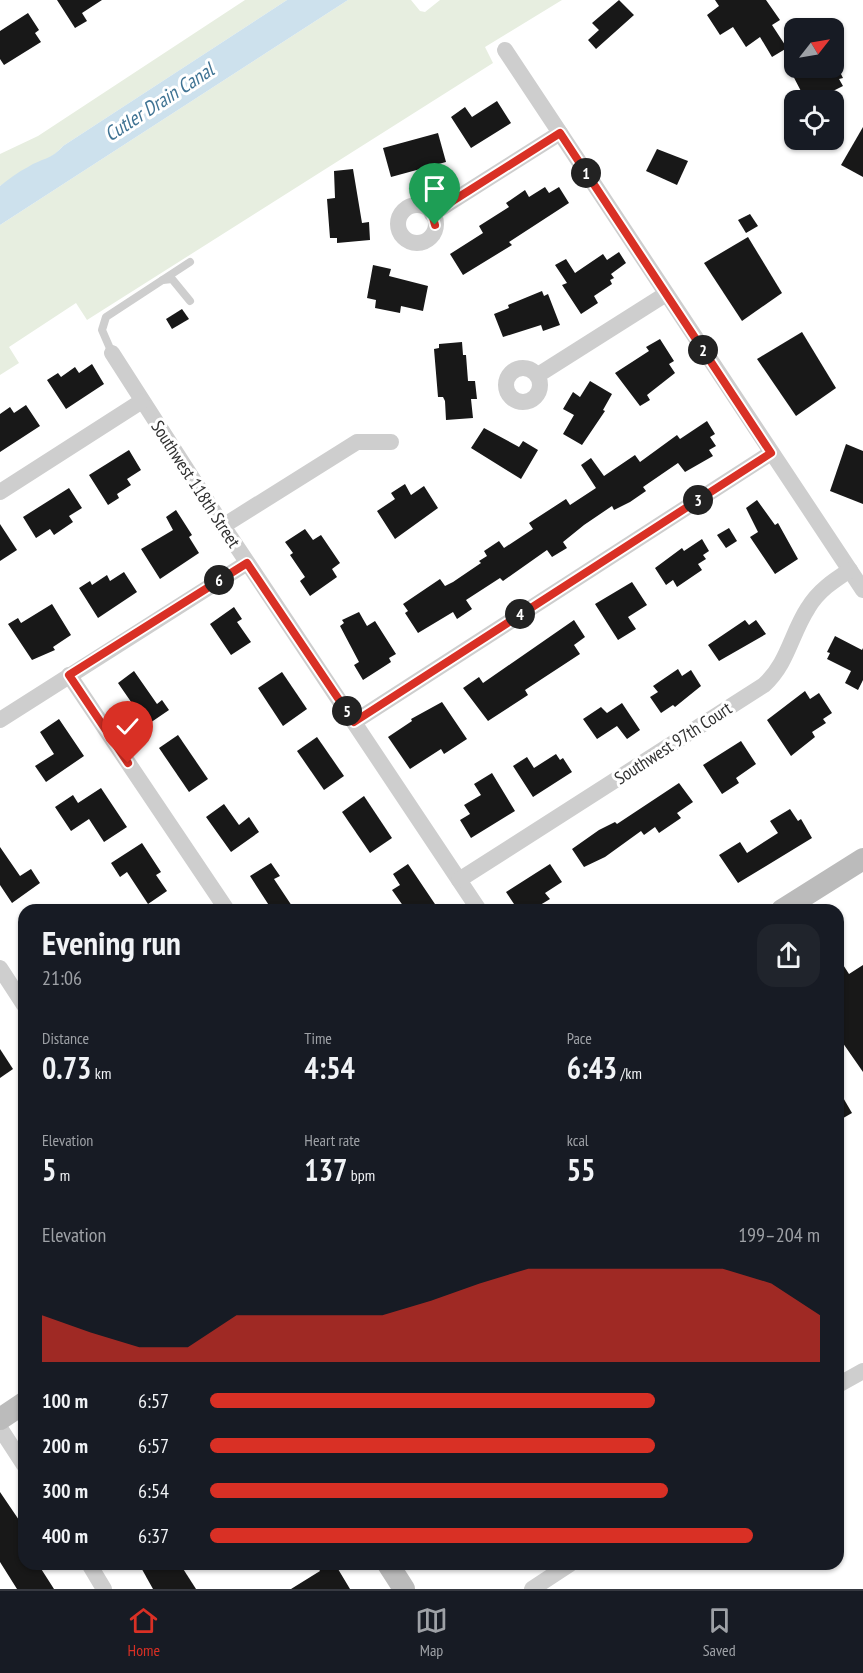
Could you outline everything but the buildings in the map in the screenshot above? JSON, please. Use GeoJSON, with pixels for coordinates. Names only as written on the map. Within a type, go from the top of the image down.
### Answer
{"type":"FeatureCollection","features":[{"type":"Feature","properties":{"kind":"street"},"geometry":{"type":"LineString","coordinates":[[505,50],[863,591]]}},
{"type":"Feature","properties":{"kind":"street"},"geometry":{"type":"LineString","coordinates":[[432,214],[560,133]]}},
{"type":"Feature","properties":{"kind":"street"},"geometry":{"type":"LineString","coordinates":[[538,375],[666,294]]}},
{"type":"Feature","properties":{"kind":"street","name":"Southwest 118th Street"},"geometry":{"type":"LineString","coordinates":[[112,353],[247,563],[475,904]]}},
{"type":"Feature","properties":{"kind":"street"},"geometry":{"type":"LineString","coordinates":[[0,492],[142,401]]}},
{"type":"Feature","properties":{"kind":"street"},"geometry":{"type":"LineString","coordinates":[[223,526],[357,442],[391,442]]}},
{"type":"Feature","properties":{"kind":"street"},"geometry":{"type":"LineString","coordinates":[[354,722],[771,453]]}},
{"type":"Feature","properties":{"kind":"street"},"geometry":{"type":"LineString","coordinates":[[0,720],[247,563]]}},
{"type":"Feature","properties":{"kind":"street","name":"Southwest 97th Court"},"geometry":{"type":"LineString","coordinates":[[459,880],[764,685],[784,661],[804,614],[815,597],[849,570]]}},
{"type":"Feature","properties":{"kind":"street"},"geometry":{"type":"LineString","coordinates":[[69,675],[223,904]]}},
{"type":"Feature","properties":{"kind":"street"},"geometry":{"type":"LineString","coordinates":[[792,904],[863,859]]}},
{"type":"Feature","properties":{"kind":"street"},"geometry":{"type":"LineString","coordinates":[[0,968],[18,996]]}},
{"type":"Feature","properties":{"kind":"street"},"geometry":{"type":"LineString","coordinates":[[844,1382],[863,1371]]}},
{"type":"Feature","properties":{"kind":"street"},"geometry":{"type":"LineString","coordinates":[[0,1419],[18,1407]]}},
{"type":"Feature","properties":{"kind":"street"},"geometry":{"type":"LineString","coordinates":[[0,1428],[18,1456]]}},
{"type":"Feature","properties":{"kind":"street"},"geometry":{"type":"LineString","coordinates":[[93,1570],[104,1589]]}},
{"type":"Feature","properties":{"kind":"street"},"geometry":{"type":"LineString","coordinates":[[392,1570],[404,1589]]}},
{"type":"Feature","properties":{"kind":"street"},"geometry":{"type":"LineString","coordinates":[[532,1589],[561,1570]]}},
{"type":"Feature","properties":{"kind":"lane"},"geometry":{"type":"LineString","coordinates":[[163,280],[190,262]]}},
{"type":"Feature","properties":{"kind":"lane"},"geometry":{"type":"LineString","coordinates":[[163,280],[172,279],[190,301]]}},
{"type":"Feature","properties":{"kind":"lane","name":"Southwest 118th Street"},"geometry":{"type":"LineString","coordinates":[[112,353],[102,324],[109,314],[163,280]]}},
{"type":"Feature","properties":{"kind":"shaded area"},"geometry":{"type":"Polygon","coordinates":[[[245,0],[287,0],[63,146],[42,163],[0,186],[0,154],[38,136],[245,0]]]}},
{"type":"Feature","properties":{"kind":"shaded area"},"geometry":{"type":"Polygon","coordinates":[[[348,0],[411,0],[420,11],[425,12],[440,0],[562,0],[485,47],[493,63],[87,320],[76,303],[9,347],[19,363],[0,375],[0,225],[348,0]]]}},
{"type":"Feature","properties":{"kind":"water","name":"Cutler Drain Canal"},"geometry":{"type":"Polygon","coordinates":[[[287,0],[348,0],[0,225],[0,186],[21,171],[54,154],[287,0]]]}},
{"type":"Feature","properties":{"kind":"route"},"geometry":{"type":"LineString","coordinates":[[128,763],[69,675],[247,563],[354,722],[771,453],[560,133],[432,214],[435,225]]}}]}
